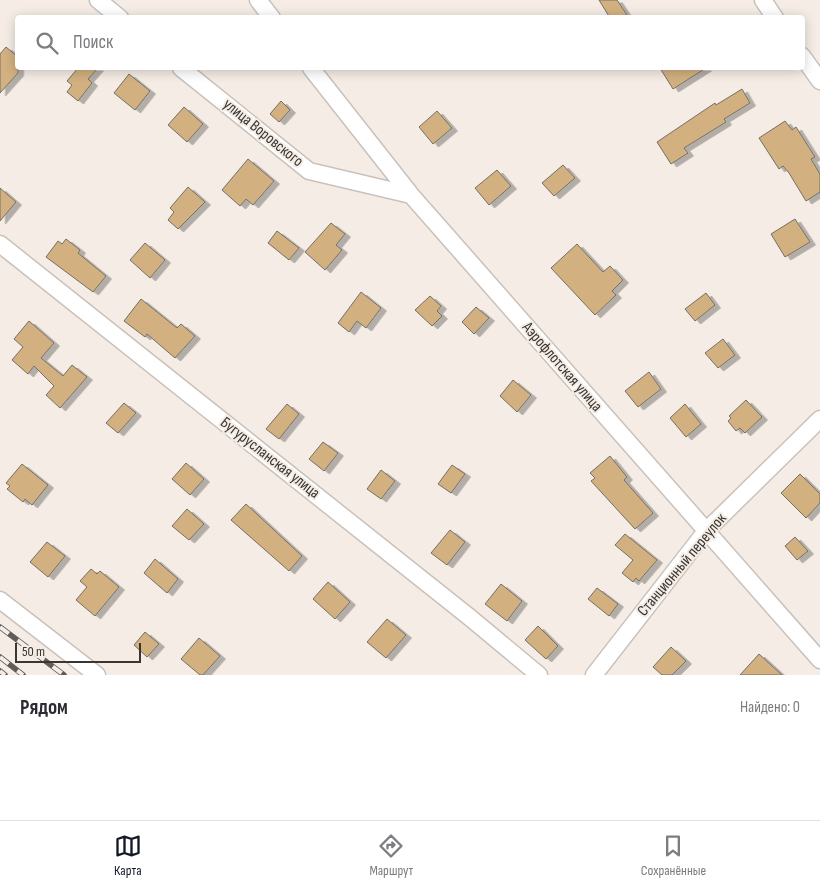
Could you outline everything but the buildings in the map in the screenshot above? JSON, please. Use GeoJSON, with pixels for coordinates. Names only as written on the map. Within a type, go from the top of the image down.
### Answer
{"type":"FeatureCollection","features":[{"type":"Feature","properties":{"kind":"street"},"geometry":{"type":"LineString","coordinates":[[98,0],[116,15]]}},
{"type":"Feature","properties":{"kind":"street"},"geometry":{"type":"LineString","coordinates":[[258,0],[270,15]]}},
{"type":"Feature","properties":{"kind":"street"},"geometry":{"type":"LineString","coordinates":[[763,0],[773,15]]}},
{"type":"Feature","properties":{"kind":"street"},"geometry":{"type":"LineString","coordinates":[[805,60],[820,81]]}},
{"type":"Feature","properties":{"kind":"street","name":"улица Воровского"},"geometry":{"type":"LineString","coordinates":[[183,70],[309,171],[411,195]]}},
{"type":"Feature","properties":{"kind":"street","name":"Аэрофлотская улица"},"geometry":{"type":"LineString","coordinates":[[313,70],[411,195],[820,660]]}},
{"type":"Feature","properties":{"kind":"street","name":"Бугурусланская улица"},"geometry":{"type":"LineString","coordinates":[[0,244],[468,616],[539,675]]}},
{"type":"Feature","properties":{"kind":"street","name":"Станционный переулок"},"geometry":{"type":"LineString","coordinates":[[594,675],[706,531],[820,419]]}},
{"type":"Feature","properties":{"kind":"street"},"geometry":{"type":"LineString","coordinates":[[0,600],[97,675]]}},
{"type":"Feature","properties":{"kind":"railway"},"geometry":{"type":"LineString","coordinates":[[0,627],[64,675]]}},
{"type":"Feature","properties":{"kind":"railway"},"geometry":{"type":"LineString","coordinates":[[0,657],[23,675]]}},
{"type":"Feature","properties":{"kind":"railway"},"geometry":{"type":"LineString","coordinates":[[0,671],[5,675]]}}]}
